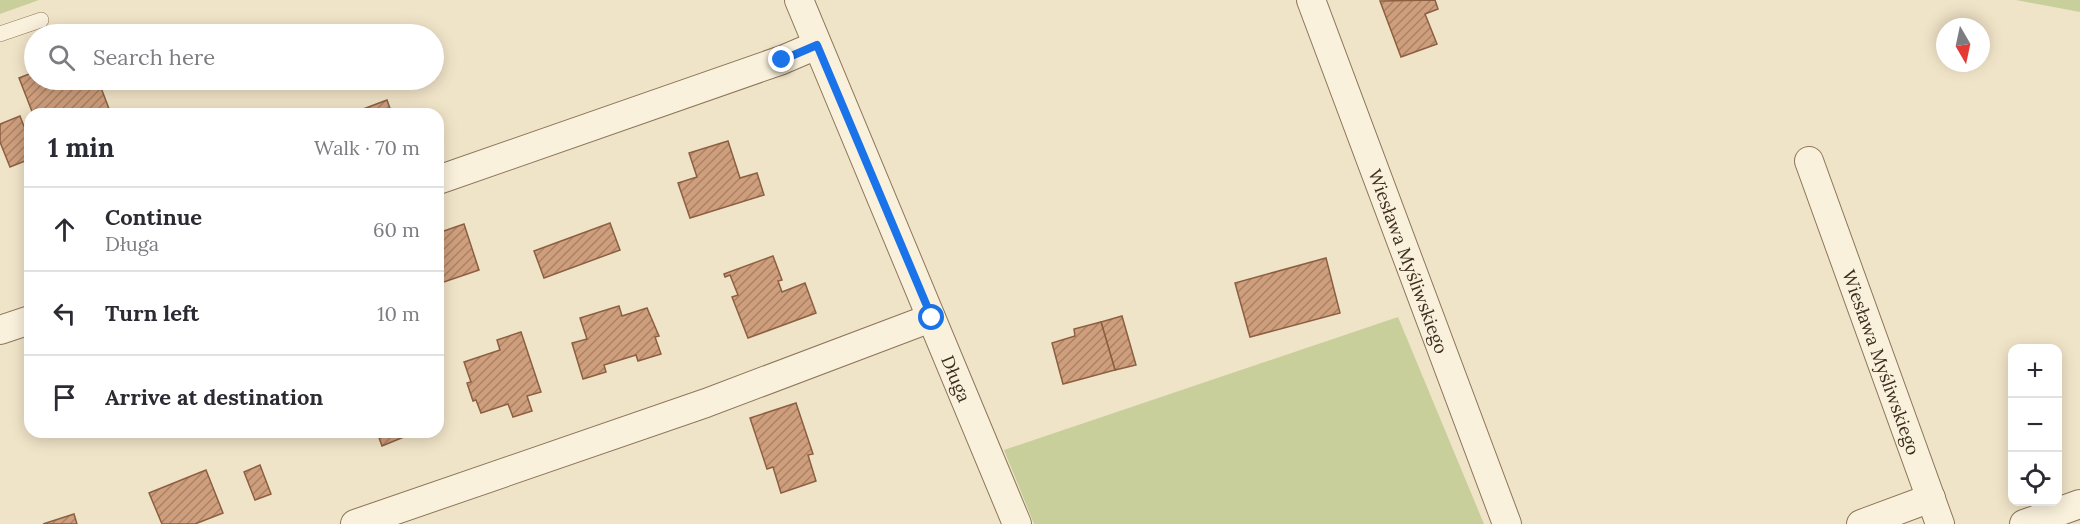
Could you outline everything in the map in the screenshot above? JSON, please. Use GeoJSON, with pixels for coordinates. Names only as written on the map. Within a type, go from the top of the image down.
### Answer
{"type":"FeatureCollection","features":[{"type":"Feature","properties":{"kind":"street","name":"Długa"},"geometry":{"type":"LineString","coordinates":[[799,0],[1017,524]]}},
{"type":"Feature","properties":{"kind":"street","name":"Wiesława Myśliwskiego"},"geometry":{"type":"LineString","coordinates":[[1311,0],[1507,524]]}},
{"type":"Feature","properties":{"kind":"street"},"geometry":{"type":"LineString","coordinates":[[444,178],[782,60],[817,45]]}},
{"type":"Feature","properties":{"kind":"street","name":"Wiesława Myśliwskiego"},"geometry":{"type":"LineString","coordinates":[[1809,161],[1935,511],[1861,524]]}},
{"type":"Feature","properties":{"kind":"street"},"geometry":{"type":"LineString","coordinates":[[355,524],[706,403],[932,318]]}},
{"type":"Feature","properties":{"kind":"street"},"geometry":{"type":"LineString","coordinates":[[0,330],[24,322]]}},
{"type":"Feature","properties":{"kind":"street"},"geometry":{"type":"LineString","coordinates":[[2024,524],[2080,504]]}},
{"type":"Feature","properties":{"kind":"lane"},"geometry":{"type":"LineString","coordinates":[[29,24],[41,20]]}},
{"type":"Feature","properties":{"kind":"lane"},"geometry":{"type":"LineString","coordinates":[[0,34],[24,26]]}},
{"type":"Feature","properties":{"kind":"green space"},"geometry":{"type":"Polygon","coordinates":[[[0,0],[39,0],[0,14],[0,0]]]}},
{"type":"Feature","properties":{"kind":"green space"},"geometry":{"type":"Polygon","coordinates":[[[2016,0],[2080,0],[2080,12],[2016,0]]]}},
{"type":"Feature","properties":{"kind":"green space"},"geometry":{"type":"Polygon","coordinates":[[[1398,317],[1484,524],[1034,524],[1004,450],[1398,317]]]}},
{"type":"Feature","properties":{"kind":"building"},"geometry":{"type":"Polygon","coordinates":[[[1435,0],[1438,9],[1425,14],[1437,44],[1401,57],[1380,1],[1435,0]]]}},
{"type":"Feature","properties":{"kind":"building"},"geometry":{"type":"Polygon","coordinates":[[[24,76],[24,90],[102,90],[109,108],[31,108],[19,78],[24,76]]]}},
{"type":"Feature","properties":{"kind":"building"},"geometry":{"type":"Polygon","coordinates":[[[387,100],[390,108],[366,108],[387,100]]]}},
{"type":"Feature","properties":{"kind":"building"},"geometry":{"type":"Polygon","coordinates":[[[20,116],[24,126],[24,161],[10,167],[0,142],[0,124],[20,116]]]}},
{"type":"Feature","properties":{"kind":"building"},"geometry":{"type":"Polygon","coordinates":[[[728,141],[740,178],[757,173],[764,195],[690,218],[678,183],[697,177],[689,153],[728,141]]]}},
{"type":"Feature","properties":{"kind":"building"},"geometry":{"type":"Polygon","coordinates":[[[610,223],[620,250],[544,278],[534,251],[610,223]]]}},
{"type":"Feature","properties":{"kind":"building"},"geometry":{"type":"Polygon","coordinates":[[[464,224],[479,270],[444,282],[444,231],[464,224]]]}},
{"type":"Feature","properties":{"kind":"building"},"geometry":{"type":"Polygon","coordinates":[[[773,256],[782,280],[778,281],[782,292],[805,283],[816,313],[748,338],[732,297],[738,295],[730,275],[725,277],[724,274],[773,256]]]}},
{"type":"Feature","properties":{"kind":"building"},"geometry":{"type":"Polygon","coordinates":[[[1326,258],[1340,313],[1250,337],[1235,283],[1326,258]]]}},
{"type":"Feature","properties":{"kind":"building"},"geometry":{"type":"Polygon","coordinates":[[[619,306],[622,316],[647,308],[659,336],[655,337],[661,354],[638,361],[636,355],[604,365],[606,372],[583,379],[572,343],[587,339],[580,318],[619,306]]]}},
{"type":"Feature","properties":{"kind":"building"},"geometry":{"type":"Polygon","coordinates":[[[1122,316],[1136,365],[1115,370],[1101,322],[1122,316]]]}},
{"type":"Feature","properties":{"kind":"building"},"geometry":{"type":"Polygon","coordinates":[[[1101,322],[1115,370],[1063,384],[1052,343],[1075,336],[1074,329],[1101,322]]]}},
{"type":"Feature","properties":{"kind":"building"},"geometry":{"type":"Polygon","coordinates":[[[521,332],[541,392],[527,396],[532,411],[513,417],[508,404],[481,413],[476,400],[473,401],[467,383],[471,382],[464,362],[500,350],[497,340],[521,332]]]}},
{"type":"Feature","properties":{"kind":"building"},"geometry":{"type":"Polygon","coordinates":[[[796,403],[813,454],[808,455],[816,481],[781,493],[773,467],[767,469],[750,418],[796,403]]]}},
{"type":"Feature","properties":{"kind":"building"},"geometry":{"type":"Polygon","coordinates":[[[379,438],[402,438],[382,446],[379,438]]]}},
{"type":"Feature","properties":{"kind":"building"},"geometry":{"type":"Polygon","coordinates":[[[260,465],[271,494],[255,500],[244,472],[260,465]]]}},
{"type":"Feature","properties":{"kind":"building"},"geometry":{"type":"Polygon","coordinates":[[[206,470],[223,513],[195,524],[162,524],[149,493],[206,470]]]}},
{"type":"Feature","properties":{"kind":"building"},"geometry":{"type":"Polygon","coordinates":[[[74,514],[77,524],[43,524],[74,514]]]}},
{"type":"Feature","properties":{"kind":"route"},"geometry":{"type":"LineString","coordinates":[[782,60],[817,45],[932,318]]}}]}
